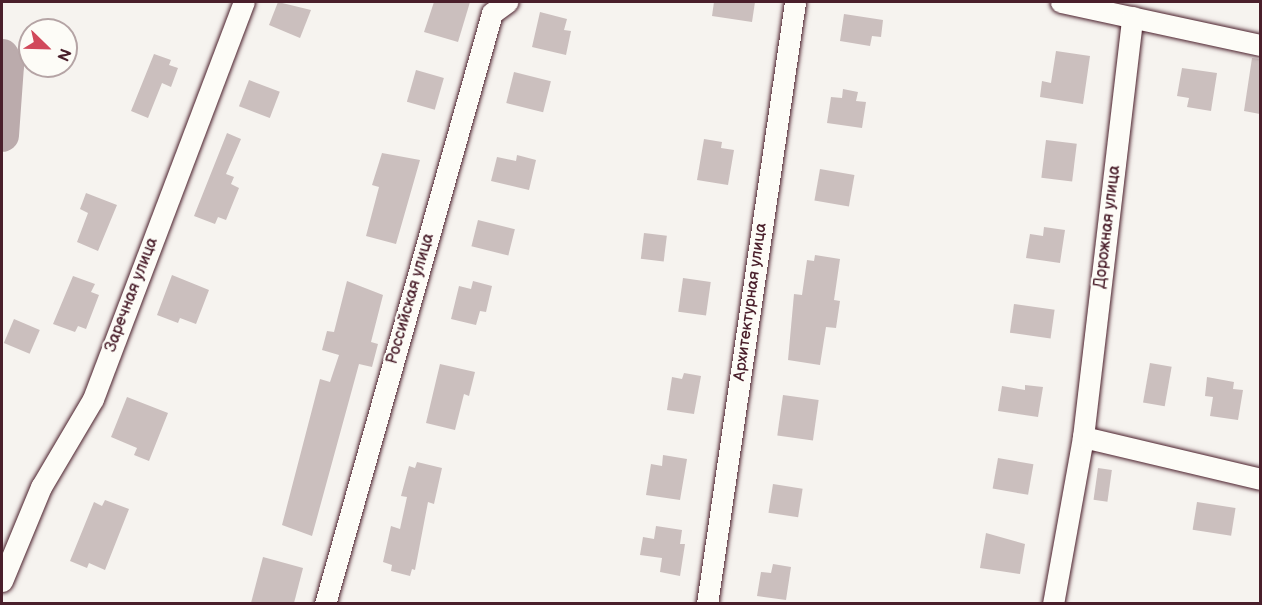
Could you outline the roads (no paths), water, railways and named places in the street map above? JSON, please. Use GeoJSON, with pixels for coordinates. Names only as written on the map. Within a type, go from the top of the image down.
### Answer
{"type":"FeatureCollection","features":[{"type":"Feature","properties":{"kind":"street","name":"Заречная улица"},"geometry":{"type":"LineString","coordinates":[[2,581],[41,487],[93,399],[244,2]]}},
{"type":"Feature","properties":{"kind":"street","name":"Российская улица"},"geometry":{"type":"LineString","coordinates":[[326,603],[492,13],[507,2]]}},
{"type":"Feature","properties":{"kind":"street","name":"Архитектурная улица"},"geometry":{"type":"LineString","coordinates":[[708,603],[795,2]]}},
{"type":"Feature","properties":{"kind":"street"},"geometry":{"type":"LineString","coordinates":[[1061,2],[1260,45]]}},
{"type":"Feature","properties":{"kind":"street","name":"Дорожная улица"},"geometry":{"type":"LineString","coordinates":[[1053,603],[1083,437],[1132,17]]}},
{"type":"Feature","properties":{"kind":"street"},"geometry":{"type":"LineString","coordinates":[[1083,437],[1260,479]]}},
{"type":"Feature","properties":{"kind":"waterway"},"geometry":{"type":"LineString","coordinates":[[2,55],[7,65],[2,135]]}}]}
